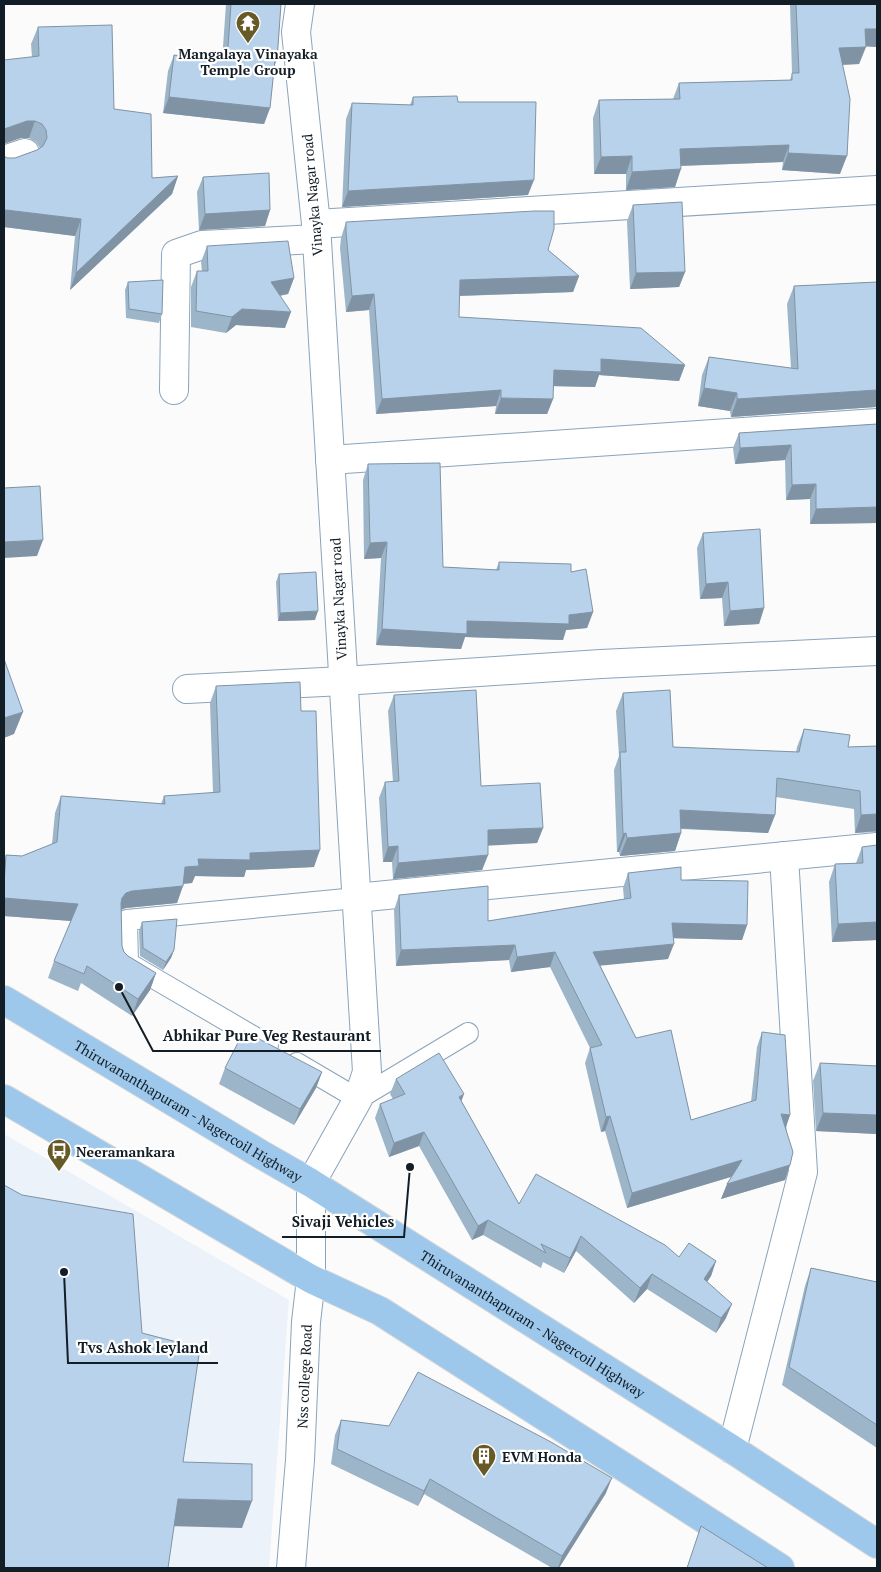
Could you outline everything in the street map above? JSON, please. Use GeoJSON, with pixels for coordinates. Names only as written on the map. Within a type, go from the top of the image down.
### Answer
{"type":"FeatureCollection","features":[{"type":"Feature","properties":{"kind":"main road","name":"Thiruvananthapuram - Nagercoil Highway"},"geometry":{"type":"LineString","coordinates":[[4,1000],[262,1155],[311,1182],[732,1449],[877,1544]]}},
{"type":"Feature","properties":{"kind":"main road"},"geometry":{"type":"LineString","coordinates":[[4,1099],[311,1279],[380,1312],[622,1465],[780,1568]]}},
{"type":"Feature","properties":{"kind":"street","name":"Vinayka Nagar road"},"geometry":{"type":"LineString","coordinates":[[300,4],[296,32],[316,231],[367,1072],[358,1099],[311,1182]]}},
{"type":"Feature","properties":{"kind":"street"},"geometry":{"type":"LineString","coordinates":[[174,390],[176,254],[202,245],[316,231],[877,190]]}},
{"type":"Feature","properties":{"kind":"street"},"geometry":{"type":"LineString","coordinates":[[330,460],[877,423]]}},
{"type":"Feature","properties":{"kind":"street"},"geometry":{"type":"LineString","coordinates":[[187,689],[601,664],[877,651]]}},
{"type":"Feature","properties":{"kind":"street"},"geometry":{"type":"LineString","coordinates":[[356,898],[877,847]]}},
{"type":"Feature","properties":{"kind":"street"},"geometry":{"type":"LineString","coordinates":[[732,1449],[803,1172],[784,856]]}},
{"type":"Feature","properties":{"kind":"street","name":"Nss college Road"},"geometry":{"type":"LineString","coordinates":[[291,1568],[300,1460],[306,1322],[311,1279],[311,1182]]}},
{"type":"Feature","properties":{"kind":"lane"},"geometry":{"type":"LineString","coordinates":[[356,898],[127,920],[128,963],[358,1099],[468,1033]]}},
{"type":"Feature","properties":{"kind":"shaded area"},"geometry":{"type":"Polygon","coordinates":[[[4,1134],[289,1300],[269,1568],[4,1568],[4,1134]]]}},
{"type":"Feature","properties":{"kind":"building"},"geometry":{"type":"Polygon","coordinates":[[[231,4],[281,4],[277,60],[275,60],[270,108],[169,97],[174,55],[227,61],[231,4]]]}},
{"type":"Feature","properties":{"kind":"building"},"geometry":{"type":"Polygon","coordinates":[[[796,4],[877,4],[877,29],[865,29],[866,47],[839,48],[850,99],[847,156],[788,153],[789,145],[680,149],[681,169],[632,172],[632,156],[601,157],[599,100],[680,99],[679,83],[792,80],[792,73],[799,73],[796,4]]]}},
{"type":"Feature","properties":{"kind":"building"},"geometry":{"type":"Polygon","coordinates":[[[112,25],[114,109],[151,114],[152,178],[178,176],[76,273],[81,219],[4,210],[4,156],[15,158],[37,150],[43,146],[47,138],[46,130],[42,124],[35,121],[27,121],[4,129],[4,60],[39,56],[38,27],[112,25]]]}},
{"type":"Feature","properties":{"kind":"building"},"geometry":{"type":"Polygon","coordinates":[[[457,96],[458,102],[536,102],[534,180],[348,191],[352,103],[413,105],[413,97],[457,96]]]}},
{"type":"Feature","properties":{"kind":"building"},"geometry":{"type":"Polygon","coordinates":[[[269,173],[270,210],[205,214],[203,177],[269,173]]]}},
{"type":"Feature","properties":{"kind":"building"},"geometry":{"type":"Polygon","coordinates":[[[682,202],[685,272],[636,273],[633,205],[682,202]]]}},
{"type":"Feature","properties":{"kind":"building"},"geometry":{"type":"Polygon","coordinates":[[[554,211],[554,229],[548,250],[579,276],[460,280],[459,317],[641,328],[685,365],[601,359],[601,372],[554,370],[553,399],[501,398],[501,390],[382,399],[374,294],[352,296],[346,222],[554,211]]]}},
{"type":"Feature","properties":{"kind":"building"},"geometry":{"type":"Polygon","coordinates":[[[288,241],[294,278],[271,282],[291,312],[242,309],[232,317],[196,311],[197,271],[208,271],[207,246],[288,241]]]}},
{"type":"Feature","properties":{"kind":"building"},"geometry":{"type":"Polygon","coordinates":[[[163,280],[162,314],[129,309],[128,282],[163,280]]]}},
{"type":"Feature","properties":{"kind":"building"},"geometry":{"type":"Polygon","coordinates":[[[877,282],[877,390],[737,399],[737,393],[704,388],[709,357],[798,369],[794,286],[877,282]]]}},
{"type":"Feature","properties":{"kind":"building"},"geometry":{"type":"Polygon","coordinates":[[[877,424],[877,507],[816,509],[816,484],[792,485],[791,445],[740,448],[739,433],[877,424]]]}},
{"type":"Feature","properties":{"kind":"building"},"geometry":{"type":"Polygon","coordinates":[[[440,463],[443,567],[499,570],[499,562],[571,564],[571,572],[586,569],[593,612],[569,615],[569,624],[467,621],[467,634],[382,629],[387,542],[370,543],[368,464],[440,463]]]}},
{"type":"Feature","properties":{"kind":"building"},"geometry":{"type":"Polygon","coordinates":[[[40,486],[43,540],[4,542],[4,488],[40,486]]]}},
{"type":"Feature","properties":{"kind":"building"},"geometry":{"type":"Polygon","coordinates":[[[760,529],[764,608],[730,611],[728,582],[706,584],[703,533],[760,529]]]}},
{"type":"Feature","properties":{"kind":"building"},"geometry":{"type":"Polygon","coordinates":[[[316,572],[318,611],[280,613],[279,574],[316,572]]]}},
{"type":"Feature","properties":{"kind":"building"},"geometry":{"type":"Polygon","coordinates":[[[4,659],[23,712],[4,718],[4,659]]]}},
{"type":"Feature","properties":{"kind":"building"},"geometry":{"type":"Polygon","coordinates":[[[300,682],[301,711],[316,711],[320,850],[250,853],[250,860],[198,859],[199,866],[185,867],[183,886],[126,893],[121,903],[122,946],[124,952],[156,973],[138,999],[87,966],[84,974],[54,961],[78,904],[4,898],[6,855],[22,856],[57,842],[61,796],[165,804],[164,796],[220,792],[216,686],[300,682]]]}},
{"type":"Feature","properties":{"kind":"building"},"geometry":{"type":"Polygon","coordinates":[[[476,690],[481,786],[540,783],[543,828],[488,830],[488,855],[398,863],[398,846],[388,847],[385,782],[399,781],[394,695],[476,690]]]}},
{"type":"Feature","properties":{"kind":"building"},"geometry":{"type":"Polygon","coordinates":[[[670,690],[673,747],[799,752],[804,729],[850,735],[848,747],[877,746],[877,814],[861,815],[860,791],[777,778],[775,815],[680,810],[681,833],[627,838],[626,833],[623,834],[620,752],[626,752],[623,693],[670,690]]]}},
{"type":"Feature","properties":{"kind":"building"},"geometry":{"type":"Polygon","coordinates":[[[877,845],[877,922],[838,924],[835,864],[863,863],[862,847],[877,845]]]}},
{"type":"Feature","properties":{"kind":"building"},"geometry":{"type":"Polygon","coordinates":[[[681,867],[681,880],[748,881],[747,925],[672,923],[674,944],[593,952],[636,1038],[671,1030],[691,1120],[756,1100],[762,1032],[785,1035],[790,1115],[781,1114],[793,1152],[790,1165],[727,1184],[742,1160],[632,1193],[610,1116],[606,1117],[590,1048],[602,1045],[555,952],[517,957],[515,945],[401,950],[399,895],[488,886],[488,921],[631,898],[628,873],[681,867]]]}},
{"type":"Feature","properties":{"kind":"building"},"geometry":{"type":"Polygon","coordinates":[[[177,919],[174,950],[166,962],[143,948],[142,922],[177,919]]]}},
{"type":"Feature","properties":{"kind":"building"},"geometry":{"type":"Polygon","coordinates":[[[244,1031],[322,1072],[300,1109],[225,1068],[244,1031]]]}},
{"type":"Feature","properties":{"kind":"building"},"geometry":{"type":"Polygon","coordinates":[[[439,1053],[464,1094],[459,1097],[519,1204],[536,1174],[665,1245],[679,1257],[689,1243],[716,1261],[704,1279],[732,1304],[721,1318],[652,1274],[640,1288],[581,1236],[570,1258],[541,1244],[546,1253],[488,1220],[478,1226],[424,1132],[394,1143],[380,1104],[405,1094],[396,1079],[439,1053]]]}},
{"type":"Feature","properties":{"kind":"building"},"geometry":{"type":"Polygon","coordinates":[[[820,1063],[877,1066],[877,1115],[823,1113],[820,1063]]]}},
{"type":"Feature","properties":{"kind":"building"},"geometry":{"type":"Polygon","coordinates":[[[4,1185],[22,1195],[133,1214],[142,1333],[200,1348],[183,1462],[252,1464],[252,1501],[178,1499],[168,1568],[4,1568],[4,1185]]]}},
{"type":"Feature","properties":{"kind":"building"},"geometry":{"type":"Polygon","coordinates":[[[811,1268],[877,1282],[877,1425],[789,1367],[811,1268]]]}},
{"type":"Feature","properties":{"kind":"building","name":"EVM Honda"},"geometry":{"type":"Polygon","coordinates":[[[418,1372],[551,1442],[612,1478],[562,1556],[430,1479],[424,1491],[337,1449],[341,1420],[389,1426],[418,1372]]]}},
{"type":"Feature","properties":{"kind":"building"},"geometry":{"type":"Polygon","coordinates":[[[701,1526],[768,1568],[687,1568],[701,1526]]]}},
{"type":"Feature","properties":{"kind":"place","name":"Mangalaya Vinayaka Temple Group"},"geometry":{"type":"Point","coordinates":[248,44]}},
{"type":"Feature","properties":{"kind":"place","name":"Abhikar Pure Veg Restaurant"},"geometry":{"type":"Point","coordinates":[119,987]}},
{"type":"Feature","properties":{"kind":"place","name":"Sivaji Vehicles"},"geometry":{"type":"Point","coordinates":[410,1167]}},
{"type":"Feature","properties":{"kind":"place","name":"Neeramankara"},"geometry":{"type":"Point","coordinates":[59,1172]}},
{"type":"Feature","properties":{"kind":"place","name":"Tvs Ashok leyland"},"geometry":{"type":"Point","coordinates":[64,1272]}},
{"type":"Feature","properties":{"kind":"place","name":"EVM Honda"},"geometry":{"type":"Point","coordinates":[484,1477]}}]}
